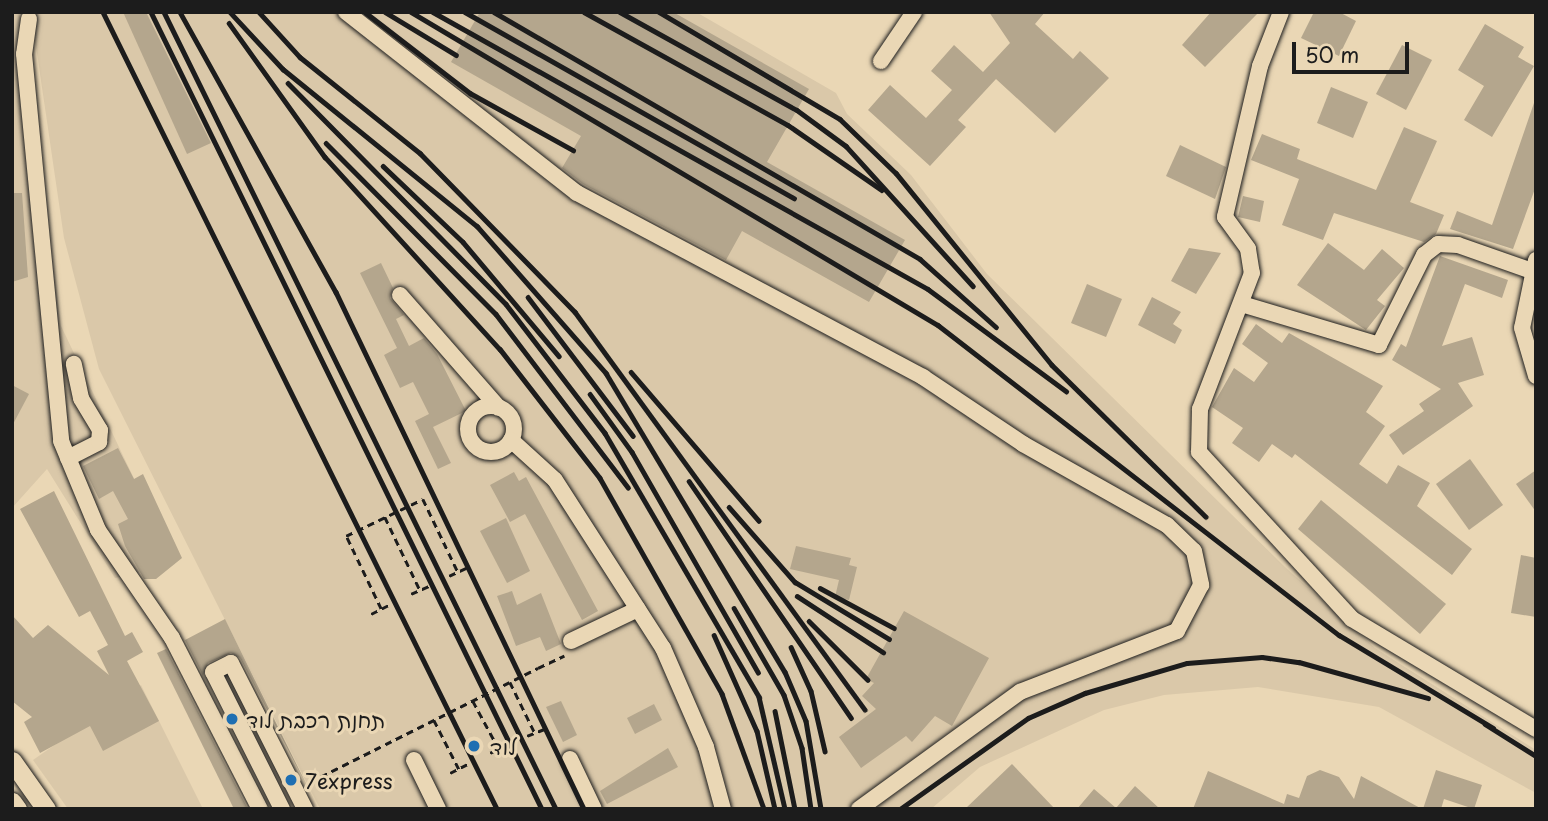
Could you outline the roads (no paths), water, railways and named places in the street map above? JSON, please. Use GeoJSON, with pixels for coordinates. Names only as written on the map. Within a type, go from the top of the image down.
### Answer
{"type":"FeatureCollection","features":[{"type":"Feature","properties":{"kind":"main road"},"geometry":{"type":"LineString","coordinates":[[12,761],[46,809]]}},
{"type":"Feature","properties":{"kind":"main road"},"geometry":{"type":"LineString","coordinates":[[12,803],[17,809]]}},
{"type":"Feature","properties":{"kind":"street"},"geometry":{"type":"LineString","coordinates":[[346,12],[577,193],[922,377],[1023,444],[1167,525],[1194,551],[1201,585],[1177,631],[1020,692],[859,809]]}},
{"type":"Feature","properties":{"kind":"street"},"geometry":{"type":"LineString","coordinates":[[881,61],[914,12]]}},
{"type":"Feature","properties":{"kind":"street"},"geometry":{"type":"LineString","coordinates":[[1281,12],[1260,66],[1224,217],[1248,249],[1252,273],[1245,304],[1200,409],[1199,452],[1352,618],[1536,729]]}},
{"type":"Feature","properties":{"kind":"street"},"geometry":{"type":"LineString","coordinates":[[12,24],[32,16]]}},
{"type":"Feature","properties":{"kind":"street"},"geometry":{"type":"LineString","coordinates":[[32,16],[24,54],[61,441],[98,530],[198,688],[260,809]]}},
{"type":"Feature","properties":{"kind":"street"},"geometry":{"type":"LineString","coordinates":[[12,31],[24,54]]}},
{"type":"Feature","properties":{"kind":"street"},"geometry":{"type":"LineString","coordinates":[[1245,304],[1379,345],[1424,255],[1438,244],[1458,244],[1534,265],[1522,328],[1536,376]]}},
{"type":"Feature","properties":{"kind":"street"},"geometry":{"type":"LineString","coordinates":[[400,295],[499,408],[511,418],[511,440],[555,480],[638,609],[693,714],[723,809]]}},
{"type":"Feature","properties":{"kind":"street"},"geometry":{"type":"LineString","coordinates":[[68,458],[99,442],[100,430],[81,398],[74,364]]}},
{"type":"Feature","properties":{"kind":"street"},"geometry":{"type":"LineString","coordinates":[[499,408],[479,410],[469,436],[492,452],[511,440]]}},
{"type":"Feature","properties":{"kind":"street"},"geometry":{"type":"LineString","coordinates":[[570,641],[638,609]]}},
{"type":"Feature","properties":{"kind":"street"},"geometry":{"type":"LineString","coordinates":[[282,809],[213,672],[231,663],[303,809]]}},
{"type":"Feature","properties":{"kind":"street"},"geometry":{"type":"LineString","coordinates":[[198,688],[230,671],[303,809]]}},
{"type":"Feature","properties":{"kind":"street"},"geometry":{"type":"LineString","coordinates":[[570,759],[594,809]]}},
{"type":"Feature","properties":{"kind":"street"},"geometry":{"type":"LineString","coordinates":[[414,760],[438,809]]}},
{"type":"Feature","properties":{"kind":"railway"},"geometry":{"type":"LineString","coordinates":[[103,12],[497,809]]}},
{"type":"Feature","properties":{"kind":"railway"},"geometry":{"type":"LineString","coordinates":[[151,12],[542,809]]}},
{"type":"Feature","properties":{"kind":"railway"},"geometry":{"type":"LineString","coordinates":[[164,12],[556,809]]}},
{"type":"Feature","properties":{"kind":"railway"},"geometry":{"type":"LineString","coordinates":[[180,12],[336,292],[584,809]]}},
{"type":"Feature","properties":{"kind":"railway"},"geometry":{"type":"LineString","coordinates":[[230,12],[283,69],[477,226],[606,373],[785,672],[806,721],[821,809]]}},
{"type":"Feature","properties":{"kind":"railway"},"geometry":{"type":"LineString","coordinates":[[259,12],[300,57],[420,153],[575,312],[865,709]]}},
{"type":"Feature","properties":{"kind":"railway"},"geometry":{"type":"LineString","coordinates":[[365,12],[470,93],[573,150]]}},
{"type":"Feature","properties":{"kind":"railway"},"geometry":{"type":"LineString","coordinates":[[385,12],[456,55]]}},
{"type":"Feature","properties":{"kind":"railway"},"geometry":{"type":"LineString","coordinates":[[411,12],[938,325],[1339,635],[1493,728]]}},
{"type":"Feature","properties":{"kind":"railway"},"geometry":{"type":"LineString","coordinates":[[433,12],[928,289],[1066,391]]}},
{"type":"Feature","properties":{"kind":"railway"},"geometry":{"type":"LineString","coordinates":[[465,12],[794,198]]}},
{"type":"Feature","properties":{"kind":"railway"},"geometry":{"type":"LineString","coordinates":[[494,12],[920,259],[996,327]]}},
{"type":"Feature","properties":{"kind":"railway"},"geometry":{"type":"LineString","coordinates":[[584,12],[788,125],[882,190]]}},
{"type":"Feature","properties":{"kind":"railway"},"geometry":{"type":"LineString","coordinates":[[620,12],[797,110],[846,146],[973,286]]}},
{"type":"Feature","properties":{"kind":"railway"},"geometry":{"type":"LineString","coordinates":[[659,12],[840,119],[896,173],[1052,365],[1206,517]]}},
{"type":"Feature","properties":{"kind":"railway"},"geometry":{"type":"LineString","coordinates":[[229,23],[325,157],[500,349],[600,478],[722,694],[764,809]]}},
{"type":"Feature","properties":{"kind":"railway"},"geometry":{"type":"LineString","coordinates":[[288,83],[506,304],[605,433],[759,697],[785,809]]}},
{"type":"Feature","properties":{"kind":"railway"},"geometry":{"type":"LineString","coordinates":[[326,143],[496,314],[628,487]]}},
{"type":"Feature","properties":{"kind":"railway"},"geometry":{"type":"LineString","coordinates":[[383,166],[463,242],[559,356]]}},
{"type":"Feature","properties":{"kind":"railway"},"geometry":{"type":"LineString","coordinates":[[528,297],[633,436]]}},
{"type":"Feature","properties":{"kind":"railway"},"geometry":{"type":"LineString","coordinates":[[631,372],[759,521]]}},
{"type":"Feature","properties":{"kind":"railway"},"geometry":{"type":"LineString","coordinates":[[590,394],[632,452],[758,672]]}},
{"type":"Feature","properties":{"kind":"railway"},"geometry":{"type":"LineString","coordinates":[[689,481],[851,718]]}},
{"type":"Feature","properties":{"kind":"railway"},"geometry":{"type":"LineString","coordinates":[[729,507],[795,582],[889,639]]}},
{"type":"Feature","properties":{"kind":"railway"},"geometry":{"type":"LineString","coordinates":[[820,588],[894,628]]}},
{"type":"Feature","properties":{"kind":"railway"},"geometry":{"type":"LineString","coordinates":[[797,596],[883,652]]}},
{"type":"Feature","properties":{"kind":"railway"},"geometry":{"type":"LineString","coordinates":[[734,608],[784,695],[802,748],[811,809]]}},
{"type":"Feature","properties":{"kind":"railway"},"geometry":{"type":"LineString","coordinates":[[809,621],[868,680]]}},
{"type":"Feature","properties":{"kind":"railway"},"geometry":{"type":"LineString","coordinates":[[714,635],[757,731],[775,809]]}},
{"type":"Feature","properties":{"kind":"railway"},"geometry":{"type":"LineString","coordinates":[[791,647],[811,691],[825,751]]}},
{"type":"Feature","properties":{"kind":"railway"},"geometry":{"type":"LineString","coordinates":[[900,809],[1028,718],[1085,693],[1187,663],[1262,657],[1299,662],[1428,698]]}},
{"type":"Feature","properties":{"kind":"railway"},"geometry":{"type":"LineString","coordinates":[[775,711],[795,809]]}},
{"type":"Feature","properties":{"kind":"railway"},"geometry":{"type":"LineString","coordinates":[[1485,724],[1536,756]]}},
{"type":"Feature","properties":{"kind":"place","name":"תחנת רכבת לוד"},"geometry":{"type":"Point","coordinates":[232,719]}},
{"type":"Feature","properties":{"kind":"place","name":"לוד"},"geometry":{"type":"Point","coordinates":[474,746]}},
{"type":"Feature","properties":{"kind":"place","name":"7express"},"geometry":{"type":"Point","coordinates":[291,780]}}]}
